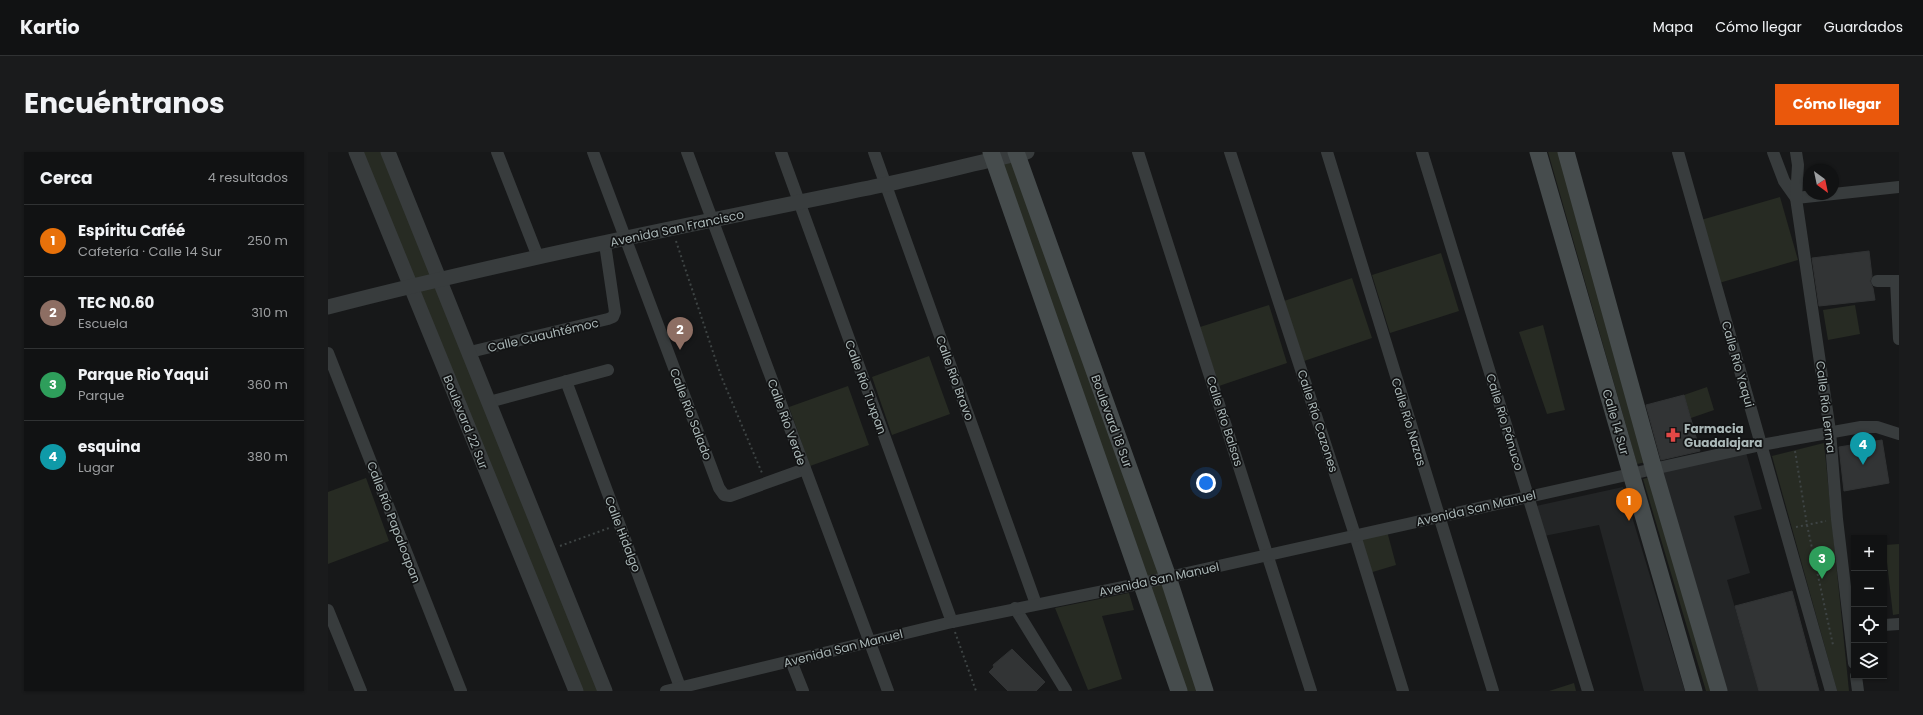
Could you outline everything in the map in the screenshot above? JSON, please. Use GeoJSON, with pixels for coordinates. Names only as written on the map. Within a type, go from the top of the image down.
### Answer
{"type":"FeatureCollection","features":[{"type":"Feature","properties":{"kind":"main road","name":"Calle 14 Sur"},"geometry":{"type":"LineString","coordinates":[[1538,152],[1694,691]]}},
{"type":"Feature","properties":{"kind":"main road","name":"Calle 14 Sur"},"geometry":{"type":"LineString","coordinates":[[1566,152],[1654,470],[1719,691]]}},
{"type":"Feature","properties":{"kind":"main road","name":"Boulevard 18 Sur"},"geometry":{"type":"LineString","coordinates":[[1020,153],[1168,577],[1204,691]]}},
{"type":"Feature","properties":{"kind":"main road","name":"Boulevard 18 Sur"},"geometry":{"type":"LineString","coordinates":[[992,156],[1143,583],[1179,691]]}},
{"type":"Feature","properties":{"kind":"main road"},"geometry":{"type":"LineString","coordinates":[[1164,646],[1188,637]]}},
{"type":"Feature","properties":{"kind":"street","name":"Boulevard 22 Sur"},"geometry":{"type":"LineString","coordinates":[[356,152],[576,691]]}},
{"type":"Feature","properties":{"kind":"street"},"geometry":{"type":"LineString","coordinates":[[388,152],[470,352],[605,691]]}},
{"type":"Feature","properties":{"kind":"street"},"geometry":{"type":"LineString","coordinates":[[497,152],[538,257]]}},
{"type":"Feature","properties":{"kind":"street","name":"Calle Río Salado"},"geometry":{"type":"LineString","coordinates":[[593,152],[719,488],[724,495],[730,496],[766,483]]}},
{"type":"Feature","properties":{"kind":"street","name":"Calle Río Verde"},"geometry":{"type":"LineString","coordinates":[[687,152],[888,691]]}},
{"type":"Feature","properties":{"kind":"street","name":"Calle Río Tuxpan"},"geometry":{"type":"LineString","coordinates":[[781,152],[952,622]]}},
{"type":"Feature","properties":{"kind":"street","name":"Calle Río Bravo"},"geometry":{"type":"LineString","coordinates":[[874,152],[1036,604]]}},
{"type":"Feature","properties":{"kind":"street","name":"Calle Río Balsas"},"geometry":{"type":"LineString","coordinates":[[1138,152],[1311,691]]}},
{"type":"Feature","properties":{"kind":"street","name":"Calle Río Cazones"},"geometry":{"type":"LineString","coordinates":[[1230,152],[1355,535],[1403,691]]}},
{"type":"Feature","properties":{"kind":"street","name":"Calle Río Nazas"},"geometry":{"type":"LineString","coordinates":[[1327,152],[1492,691]]}},
{"type":"Feature","properties":{"kind":"street","name":"Calle Río Pánuco"},"geometry":{"type":"LineString","coordinates":[[1422,152],[1588,691]]}},
{"type":"Feature","properties":{"kind":"street","name":"Calle Río Yaqui"},"geometry":{"type":"LineString","coordinates":[[1678,152],[1831,691]]}},
{"type":"Feature","properties":{"kind":"street"},"geometry":{"type":"LineString","coordinates":[[1773,152],[1784,181],[1796,198],[1899,187]]}},
{"type":"Feature","properties":{"kind":"street","name":"Calle Río Lerma"},"geometry":{"type":"LineString","coordinates":[[1796,152],[1798,165],[1796,198],[1830,431],[1836,519],[1851,620]]}},
{"type":"Feature","properties":{"kind":"street","name":"Avenida San Francisco"},"geometry":{"type":"LineString","coordinates":[[328,307],[410,286],[538,257],[885,184],[992,156],[1020,153]]}},
{"type":"Feature","properties":{"kind":"street","name":"Calle Cuauhtémoc"},"geometry":{"type":"LineString","coordinates":[[470,352],[613,317],[615,312],[605,244]]}},
{"type":"Feature","properties":{"kind":"street"},"geometry":{"type":"LineString","coordinates":[[1877,281],[1897,281],[1899,339]]}},
{"type":"Feature","properties":{"kind":"street","name":"Calle Río Papaloapan"},"geometry":{"type":"LineString","coordinates":[[328,353],[461,691]]}},
{"type":"Feature","properties":{"kind":"street"},"geometry":{"type":"LineString","coordinates":[[489,402],[608,370]]}},
{"type":"Feature","properties":{"kind":"street","name":"Calle Hidalgo"},"geometry":{"type":"LineString","coordinates":[[566,381],[680,687]]}},
{"type":"Feature","properties":{"kind":"street","name":"Avenida San Manuel"},"geometry":{"type":"LineString","coordinates":[[666,691],[680,687],[713,686],[791,661],[952,622],[1143,583],[1761,445],[1793,440],[1830,431],[1861,427],[1877,427],[1899,434]]}},
{"type":"Feature","properties":{"kind":"street"},"geometry":{"type":"LineString","coordinates":[[766,483],[805,469]]}},
{"type":"Feature","properties":{"kind":"street"},"geometry":{"type":"LineString","coordinates":[[1016,608],[1066,691]]}},
{"type":"Feature","properties":{"kind":"street"},"geometry":{"type":"LineString","coordinates":[[328,610],[361,691]]}},
{"type":"Feature","properties":{"kind":"street"},"geometry":{"type":"LineString","coordinates":[[1887,625],[1899,624]]}},
{"type":"Feature","properties":{"kind":"street"},"geometry":{"type":"LineString","coordinates":[[791,661],[803,691]]}},
{"type":"Feature","properties":{"kind":"street"},"geometry":{"type":"LineString","coordinates":[[1856,679],[1858,691]]}},
{"type":"Feature","properties":{"kind":"path"},"geometry":{"type":"LineString","coordinates":[[672,229],[721,376],[766,483]]}},
{"type":"Feature","properties":{"kind":"path"},"geometry":{"type":"LineString","coordinates":[[1793,440],[1807,525],[1833,645]]}},
{"type":"Feature","properties":{"kind":"path"},"geometry":{"type":"LineString","coordinates":[[1786,529],[1836,519]]}},
{"type":"Feature","properties":{"kind":"path"},"geometry":{"type":"LineString","coordinates":[[548,550],[619,524]]}},
{"type":"Feature","properties":{"kind":"path"},"geometry":{"type":"LineString","coordinates":[[952,622],[976,691]]}},
{"type":"Feature","properties":{"kind":"shaded area"},"geometry":{"type":"Polygon","coordinates":[[[356,152],[388,152],[605,691],[576,691],[356,152]]]}},
{"type":"Feature","properties":{"kind":"shaded area"},"geometry":{"type":"Polygon","coordinates":[[[991,152],[1016,152],[1205,691],[1179,691],[991,152]]]}},
{"type":"Feature","properties":{"kind":"shaded area"},"geometry":{"type":"Polygon","coordinates":[[[1548,152],[1559,152],[1647,462],[1637,464],[1548,152]]]}},
{"type":"Feature","properties":{"kind":"shaded area"},"geometry":{"type":"Polygon","coordinates":[[[1780,197],[1798,260],[1719,283],[1701,220],[1780,197]]]}},
{"type":"Feature","properties":{"kind":"shaded area"},"geometry":{"type":"Polygon","coordinates":[[[1441,253],[1459,311],[1390,333],[1372,275],[1441,253]]]}},
{"type":"Feature","properties":{"kind":"shaded area"},"geometry":{"type":"Polygon","coordinates":[[[1352,278],[1372,338],[1304,361],[1284,301],[1352,278]]]}},
{"type":"Feature","properties":{"kind":"shaded area"},"geometry":{"type":"Polygon","coordinates":[[[1269,305],[1287,363],[1219,386],[1200,327],[1269,305]]]}},
{"type":"Feature","properties":{"kind":"shaded area"},"geometry":{"type":"Polygon","coordinates":[[[1855,305],[1860,334],[1828,340],[1823,310],[1855,305]]]}},
{"type":"Feature","properties":{"kind":"shaded area"},"geometry":{"type":"Polygon","coordinates":[[[1543,325],[1565,410],[1547,414],[1519,332],[1543,325]]]}},
{"type":"Feature","properties":{"kind":"shaded area"},"geometry":{"type":"Polygon","coordinates":[[[929,356],[950,414],[892,435],[872,377],[929,356]]]}},
{"type":"Feature","properties":{"kind":"shaded area"},"geometry":{"type":"Polygon","coordinates":[[[848,386],[869,445],[810,466],[789,407],[848,386]]]}},
{"type":"Feature","properties":{"kind":"shaded area"},"geometry":{"type":"Polygon","coordinates":[[[1707,387],[1714,410],[1691,418],[1684,395],[1707,387]]]}},
{"type":"Feature","properties":{"kind":"shaded area"},"geometry":{"type":"Polygon","coordinates":[[[1824,443],[1849,691],[1837,691],[1772,456],[1824,443]]]}},
{"type":"Feature","properties":{"kind":"shaded area"},"geometry":{"type":"Polygon","coordinates":[[[1745,449],[1762,509],[1734,516],[1750,573],[1727,580],[1759,691],[1725,691],[1661,473],[1745,449]]]}},
{"type":"Feature","properties":{"kind":"shaded area"},"geometry":{"type":"Polygon","coordinates":[[[1650,477],[1713,691],[1706,691],[1643,479],[1650,477]]]}},
{"type":"Feature","properties":{"kind":"shaded area"},"geometry":{"type":"Polygon","coordinates":[[[366,478],[389,541],[328,564],[328,492],[366,478]]]}},
{"type":"Feature","properties":{"kind":"shaded area"},"geometry":{"type":"Polygon","coordinates":[[[1623,487],[1685,691],[1644,691],[1599,525],[1544,536],[1536,506],[1623,487]]]}},
{"type":"Feature","properties":{"kind":"shaded area"},"geometry":{"type":"Polygon","coordinates":[[[1387,531],[1396,565],[1366,574],[1356,540],[1387,531]]]}},
{"type":"Feature","properties":{"kind":"shaded area"},"geometry":{"type":"Polygon","coordinates":[[[1899,544],[1899,614],[1893,615],[1887,562],[1887,545],[1899,544]]]}},
{"type":"Feature","properties":{"kind":"shaded area"},"geometry":{"type":"Polygon","coordinates":[[[1129,593],[1134,610],[1102,616],[1122,679],[1088,690],[1055,608],[1129,593]]]}},
{"type":"Feature","properties":{"kind":"shaded area"},"geometry":{"type":"Polygon","coordinates":[[[1574,683],[1576,691],[1549,691],[1574,683]]]}},
{"type":"Feature","properties":{"kind":"building"},"geometry":{"type":"Polygon","coordinates":[[[1869,251],[1872,276],[1870,281],[1875,300],[1819,306],[1812,258],[1869,251]]]}},
{"type":"Feature","properties":{"kind":"building","name":"Farmacia Guadalajara"},"geometry":{"type":"Polygon","coordinates":[[[1684,395],[1700,451],[1661,460],[1646,405],[1684,395]]]}},
{"type":"Feature","properties":{"kind":"building"},"geometry":{"type":"Polygon","coordinates":[[[1882,440],[1889,483],[1844,491],[1839,447],[1882,440]]]}},
{"type":"Feature","properties":{"kind":"building"},"geometry":{"type":"Polygon","coordinates":[[[1792,591],[1819,691],[1759,691],[1735,606],[1792,591]]]}},
{"type":"Feature","properties":{"kind":"building"},"geometry":{"type":"Polygon","coordinates":[[[1012,649],[1045,682],[1036,691],[1008,691],[989,672],[994,667],[993,665],[1012,649]]]}},
{"type":"Feature","properties":{"kind":"place","name":"TEC N0.60"},"geometry":{"type":"Point","coordinates":[680,350]}},
{"type":"Feature","properties":{"kind":"place","name":"Farmacia Guadalajara"},"geometry":{"type":"Point","coordinates":[1673,435]}},
{"type":"Feature","properties":{"kind":"place","name":"esquina"},"geometry":{"type":"Point","coordinates":[1863,465]}},
{"type":"Feature","properties":{"kind":"place","name":"Espíritu Caféé"},"geometry":{"type":"Point","coordinates":[1629,521]}},
{"type":"Feature","properties":{"kind":"place","name":"Parque Rio Yaqui"},"geometry":{"type":"Point","coordinates":[1822,579]}}]}
